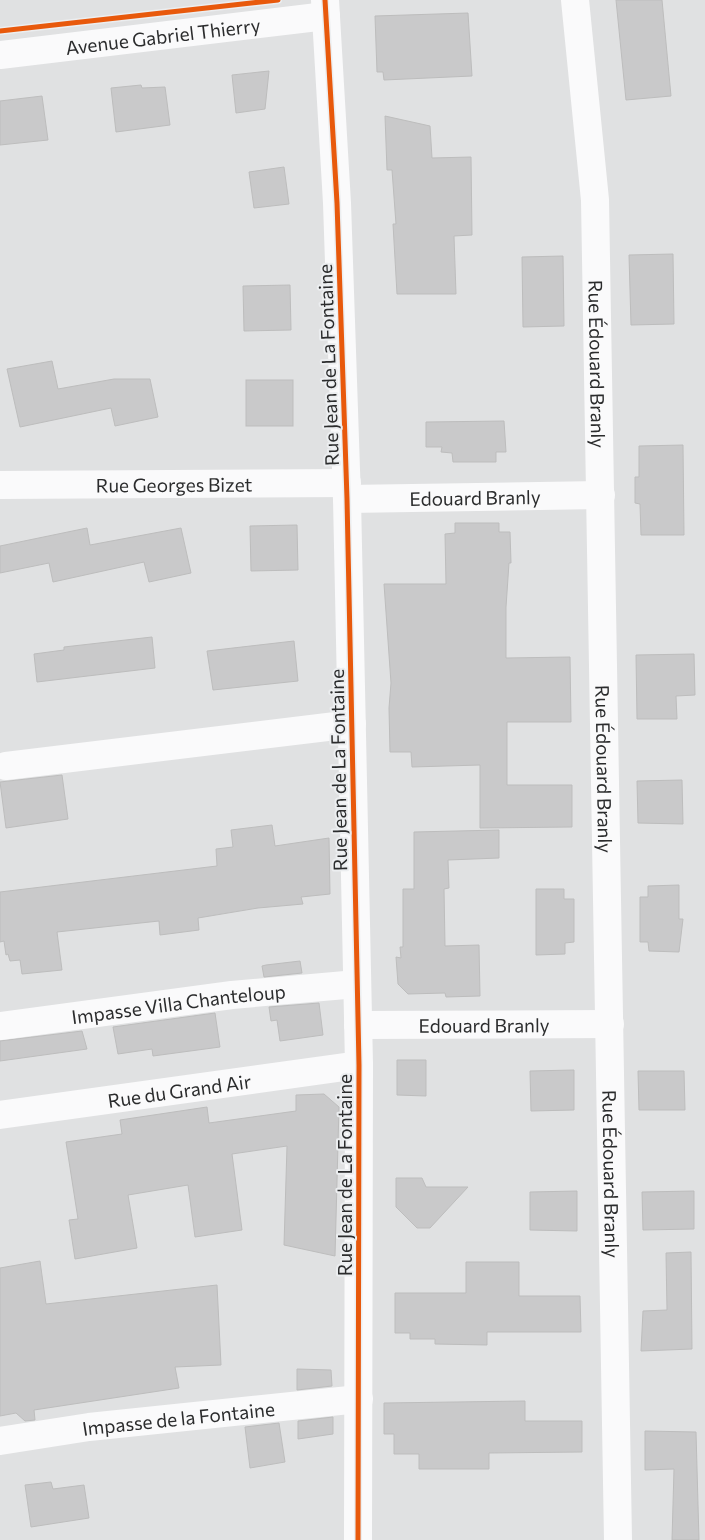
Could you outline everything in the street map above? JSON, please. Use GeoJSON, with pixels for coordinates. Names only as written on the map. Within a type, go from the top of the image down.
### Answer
{"type":"FeatureCollection","features":[{"type":"Feature","properties":{"kind":"street","name":"Rue Édouard Branly"},"geometry":{"type":"LineString","coordinates":[[575,0],[595,200],[618,1540]]}},
{"type":"Feature","properties":{"kind":"street","name":"Avenue Gabriel Thierry"},"geometry":{"type":"LineString","coordinates":[[0,55],[325,8]]}},
{"type":"Feature","properties":{"kind":"street","name":"Rue Jean de La Fontaine"},"geometry":{"type":"LineString","coordinates":[[325,8],[336,203],[347,491],[359,1065],[358,1540]]}},
{"type":"Feature","properties":{"kind":"street","name":"Rue Georges Bizet"},"geometry":{"type":"LineString","coordinates":[[0,485],[347,491]]}},
{"type":"Feature","properties":{"kind":"street","name":"Edouard Branly"},"geometry":{"type":"LineString","coordinates":[[347,491],[601,495]]}},
{"type":"Feature","properties":{"kind":"street"},"geometry":{"type":"LineString","coordinates":[[6,766],[352,724]]}},
{"type":"Feature","properties":{"kind":"street","name":"Impasse Villa Chanteloup"},"geometry":{"type":"LineString","coordinates":[[0,1026],[232,996],[357,984]]}},
{"type":"Feature","properties":{"kind":"street","name":"Edouard Branly"},"geometry":{"type":"LineString","coordinates":[[358,1025],[610,1024]]}},
{"type":"Feature","properties":{"kind":"street","name":"Rue du Grand Air"},"geometry":{"type":"LineString","coordinates":[[0,1115],[359,1065]]}},
{"type":"Feature","properties":{"kind":"street","name":"Impasse de la Fontaine"},"geometry":{"type":"LineString","coordinates":[[0,1441],[90,1428],[358,1399]]}},
{"type":"Feature","properties":{"kind":"building"},"geometry":{"type":"Polygon","coordinates":[[[616,0],[662,0],[671,96],[626,100],[616,0]]]}},
{"type":"Feature","properties":{"kind":"building"},"geometry":{"type":"Polygon","coordinates":[[[468,13],[472,76],[384,80],[383,72],[377,72],[375,16],[468,13]]]}},
{"type":"Feature","properties":{"kind":"building"},"geometry":{"type":"Polygon","coordinates":[[[269,71],[265,109],[236,113],[232,75],[269,71]]]}},
{"type":"Feature","properties":{"kind":"building"},"geometry":{"type":"Polygon","coordinates":[[[141,85],[142,88],[165,87],[170,125],[116,132],[111,88],[141,85]]]}},
{"type":"Feature","properties":{"kind":"building"},"geometry":{"type":"Polygon","coordinates":[[[42,96],[48,140],[0,145],[0,101],[42,96]]]}},
{"type":"Feature","properties":{"kind":"building"},"geometry":{"type":"Polygon","coordinates":[[[385,116],[430,126],[432,158],[471,157],[472,235],[454,236],[456,294],[397,294],[393,224],[396,224],[392,170],[387,170],[385,116]]]}},
{"type":"Feature","properties":{"kind":"building"},"geometry":{"type":"Polygon","coordinates":[[[284,167],[289,204],[254,208],[249,172],[284,167]]]}},
{"type":"Feature","properties":{"kind":"building"},"geometry":{"type":"Polygon","coordinates":[[[673,254],[674,324],[631,325],[629,255],[673,254]]]}},
{"type":"Feature","properties":{"kind":"building"},"geometry":{"type":"Polygon","coordinates":[[[563,256],[564,326],[523,327],[522,257],[563,256]]]}},
{"type":"Feature","properties":{"kind":"building"},"geometry":{"type":"Polygon","coordinates":[[[290,285],[291,330],[244,331],[243,286],[290,285]]]}},
{"type":"Feature","properties":{"kind":"building"},"geometry":{"type":"Polygon","coordinates":[[[52,361],[58,389],[114,379],[150,379],[158,417],[115,426],[111,408],[20,427],[7,369],[52,361]]]}},
{"type":"Feature","properties":{"kind":"building"},"geometry":{"type":"Polygon","coordinates":[[[246,380],[293,380],[293,426],[246,426],[246,380]]]}},
{"type":"Feature","properties":{"kind":"building"},"geometry":{"type":"Polygon","coordinates":[[[504,421],[506,452],[496,452],[496,462],[453,462],[452,453],[441,452],[442,447],[426,447],[426,422],[504,421]]]}},
{"type":"Feature","properties":{"kind":"building"},"geometry":{"type":"Polygon","coordinates":[[[683,445],[684,535],[641,535],[640,504],[635,503],[635,477],[639,477],[639,446],[683,445]]]}},
{"type":"Feature","properties":{"kind":"building"},"geometry":{"type":"Polygon","coordinates":[[[455,523],[499,523],[499,532],[510,532],[511,563],[509,563],[506,607],[506,658],[570,657],[571,722],[507,722],[507,785],[572,785],[572,827],[480,828],[480,765],[412,767],[411,752],[390,752],[389,708],[391,683],[384,584],[446,584],[445,534],[455,533],[455,523]]]}},
{"type":"Feature","properties":{"kind":"building"},"geometry":{"type":"Polygon","coordinates":[[[297,525],[298,570],[251,571],[250,526],[297,525]]]}},
{"type":"Feature","properties":{"kind":"building"},"geometry":{"type":"Polygon","coordinates":[[[87,528],[90,545],[181,528],[191,573],[149,582],[144,562],[53,582],[49,563],[0,573],[0,546],[87,528]]]}},
{"type":"Feature","properties":{"kind":"building"},"geometry":{"type":"Polygon","coordinates":[[[152,637],[155,668],[37,682],[34,654],[64,650],[64,647],[152,637]]]}},
{"type":"Feature","properties":{"kind":"building"},"geometry":{"type":"Polygon","coordinates":[[[294,641],[298,681],[213,690],[207,651],[294,641]]]}},
{"type":"Feature","properties":{"kind":"building"},"geometry":{"type":"Polygon","coordinates":[[[694,654],[695,695],[676,696],[677,719],[637,719],[636,655],[694,654]]]}},
{"type":"Feature","properties":{"kind":"building"},"geometry":{"type":"Polygon","coordinates":[[[62,775],[68,819],[6,828],[0,782],[62,775]]]}},
{"type":"Feature","properties":{"kind":"building"},"geometry":{"type":"Polygon","coordinates":[[[682,780],[683,824],[638,823],[637,781],[682,780]]]}},
{"type":"Feature","properties":{"kind":"building"},"geometry":{"type":"Polygon","coordinates":[[[272,825],[275,846],[329,838],[330,894],[301,897],[303,904],[258,908],[198,918],[199,930],[160,935],[159,921],[57,932],[62,970],[22,974],[20,960],[10,961],[8,954],[6,955],[4,941],[0,942],[0,892],[217,866],[216,849],[233,847],[231,830],[272,825]]]}},
{"type":"Feature","properties":{"kind":"building"},"geometry":{"type":"Polygon","coordinates":[[[499,830],[499,858],[448,860],[449,888],[444,889],[445,946],[479,945],[480,996],[446,997],[445,993],[408,994],[398,984],[396,957],[401,958],[400,947],[403,947],[403,889],[414,889],[414,832],[499,830]]]}},
{"type":"Feature","properties":{"kind":"building"},"geometry":{"type":"Polygon","coordinates":[[[679,885],[679,919],[683,919],[679,952],[649,951],[648,942],[640,942],[640,897],[648,897],[648,886],[679,885]]]}},
{"type":"Feature","properties":{"kind":"building"},"geometry":{"type":"Polygon","coordinates":[[[536,889],[564,889],[564,899],[574,899],[574,942],[565,943],[565,954],[536,955],[536,889]]]}},
{"type":"Feature","properties":{"kind":"building"},"geometry":{"type":"Polygon","coordinates":[[[300,961],[302,973],[264,977],[262,966],[300,961]]]}},
{"type":"Feature","properties":{"kind":"building"},"geometry":{"type":"Polygon","coordinates":[[[319,1003],[323,1035],[280,1041],[277,1020],[271,1021],[269,1007],[319,1003]]]}},
{"type":"Feature","properties":{"kind":"building"},"geometry":{"type":"Polygon","coordinates":[[[215,1013],[220,1047],[153,1056],[152,1049],[118,1054],[113,1027],[215,1013]]]}},
{"type":"Feature","properties":{"kind":"building"},"geometry":{"type":"Polygon","coordinates":[[[82,1031],[87,1049],[0,1061],[0,1041],[82,1031]]]}},
{"type":"Feature","properties":{"kind":"building"},"geometry":{"type":"Polygon","coordinates":[[[397,1060],[426,1060],[426,1096],[397,1095],[397,1060]]]}},
{"type":"Feature","properties":{"kind":"building"},"geometry":{"type":"Polygon","coordinates":[[[574,1070],[574,1110],[531,1111],[530,1071],[574,1070]]]}},
{"type":"Feature","properties":{"kind":"building"},"geometry":{"type":"Polygon","coordinates":[[[638,1071],[684,1071],[685,1110],[639,1110],[638,1071]]]}},
{"type":"Feature","properties":{"kind":"building"},"geometry":{"type":"Polygon","coordinates":[[[324,1094],[339,1107],[335,1256],[284,1245],[287,1146],[232,1154],[242,1230],[195,1237],[188,1185],[128,1195],[137,1248],[75,1259],[69,1220],[78,1219],[66,1142],[122,1134],[120,1120],[207,1107],[209,1123],[296,1111],[296,1095],[324,1094]]]}},
{"type":"Feature","properties":{"kind":"building"},"geometry":{"type":"Polygon","coordinates":[[[396,1178],[422,1178],[426,1187],[468,1187],[430,1228],[417,1228],[396,1207],[396,1178]]]}},
{"type":"Feature","properties":{"kind":"building"},"geometry":{"type":"Polygon","coordinates":[[[577,1191],[577,1231],[530,1230],[530,1192],[577,1191]]]}},
{"type":"Feature","properties":{"kind":"building"},"geometry":{"type":"Polygon","coordinates":[[[694,1191],[694,1229],[643,1230],[642,1192],[694,1191]]]}},
{"type":"Feature","properties":{"kind":"building"},"geometry":{"type":"Polygon","coordinates":[[[691,1252],[692,1349],[641,1351],[643,1311],[667,1310],[666,1253],[691,1252]]]}},
{"type":"Feature","properties":{"kind":"building"},"geometry":{"type":"Polygon","coordinates":[[[40,1261],[46,1304],[217,1285],[221,1365],[175,1367],[179,1388],[34,1410],[35,1420],[25,1421],[16,1413],[0,1416],[0,1268],[40,1261]]]}},
{"type":"Feature","properties":{"kind":"building"},"geometry":{"type":"Polygon","coordinates":[[[466,1262],[519,1262],[519,1296],[580,1296],[581,1332],[487,1332],[487,1345],[435,1344],[435,1339],[410,1339],[410,1333],[395,1333],[395,1293],[466,1293],[466,1262]]]}},
{"type":"Feature","properties":{"kind":"building"},"geometry":{"type":"Polygon","coordinates":[[[297,1369],[331,1370],[332,1386],[297,1390],[297,1369]]]}},
{"type":"Feature","properties":{"kind":"building"},"geometry":{"type":"Polygon","coordinates":[[[525,1401],[525,1421],[582,1421],[582,1452],[489,1453],[489,1469],[419,1469],[419,1454],[394,1454],[394,1434],[384,1434],[384,1403],[525,1401]]]}},
{"type":"Feature","properties":{"kind":"building"},"geometry":{"type":"Polygon","coordinates":[[[333,1417],[333,1434],[298,1439],[298,1421],[333,1417]]]}},
{"type":"Feature","properties":{"kind":"building"},"geometry":{"type":"Polygon","coordinates":[[[279,1423],[285,1462],[250,1468],[245,1427],[279,1423]]]}},
{"type":"Feature","properties":{"kind":"building"},"geometry":{"type":"Polygon","coordinates":[[[645,1431],[696,1432],[699,1540],[672,1540],[674,1469],[645,1470],[645,1431]]]}},
{"type":"Feature","properties":{"kind":"building"},"geometry":{"type":"Polygon","coordinates":[[[51,1482],[53,1489],[84,1485],[89,1518],[31,1527],[25,1485],[51,1482]]]}},
{"type":"Feature","properties":{"kind":"cycle path"},"geometry":{"type":"LineString","coordinates":[[0,31],[278,0]]}},
{"type":"Feature","properties":{"kind":"cycle path"},"geometry":{"type":"LineString","coordinates":[[325,0],[337,203],[347,499],[359,1065],[358,1540]]}}]}
